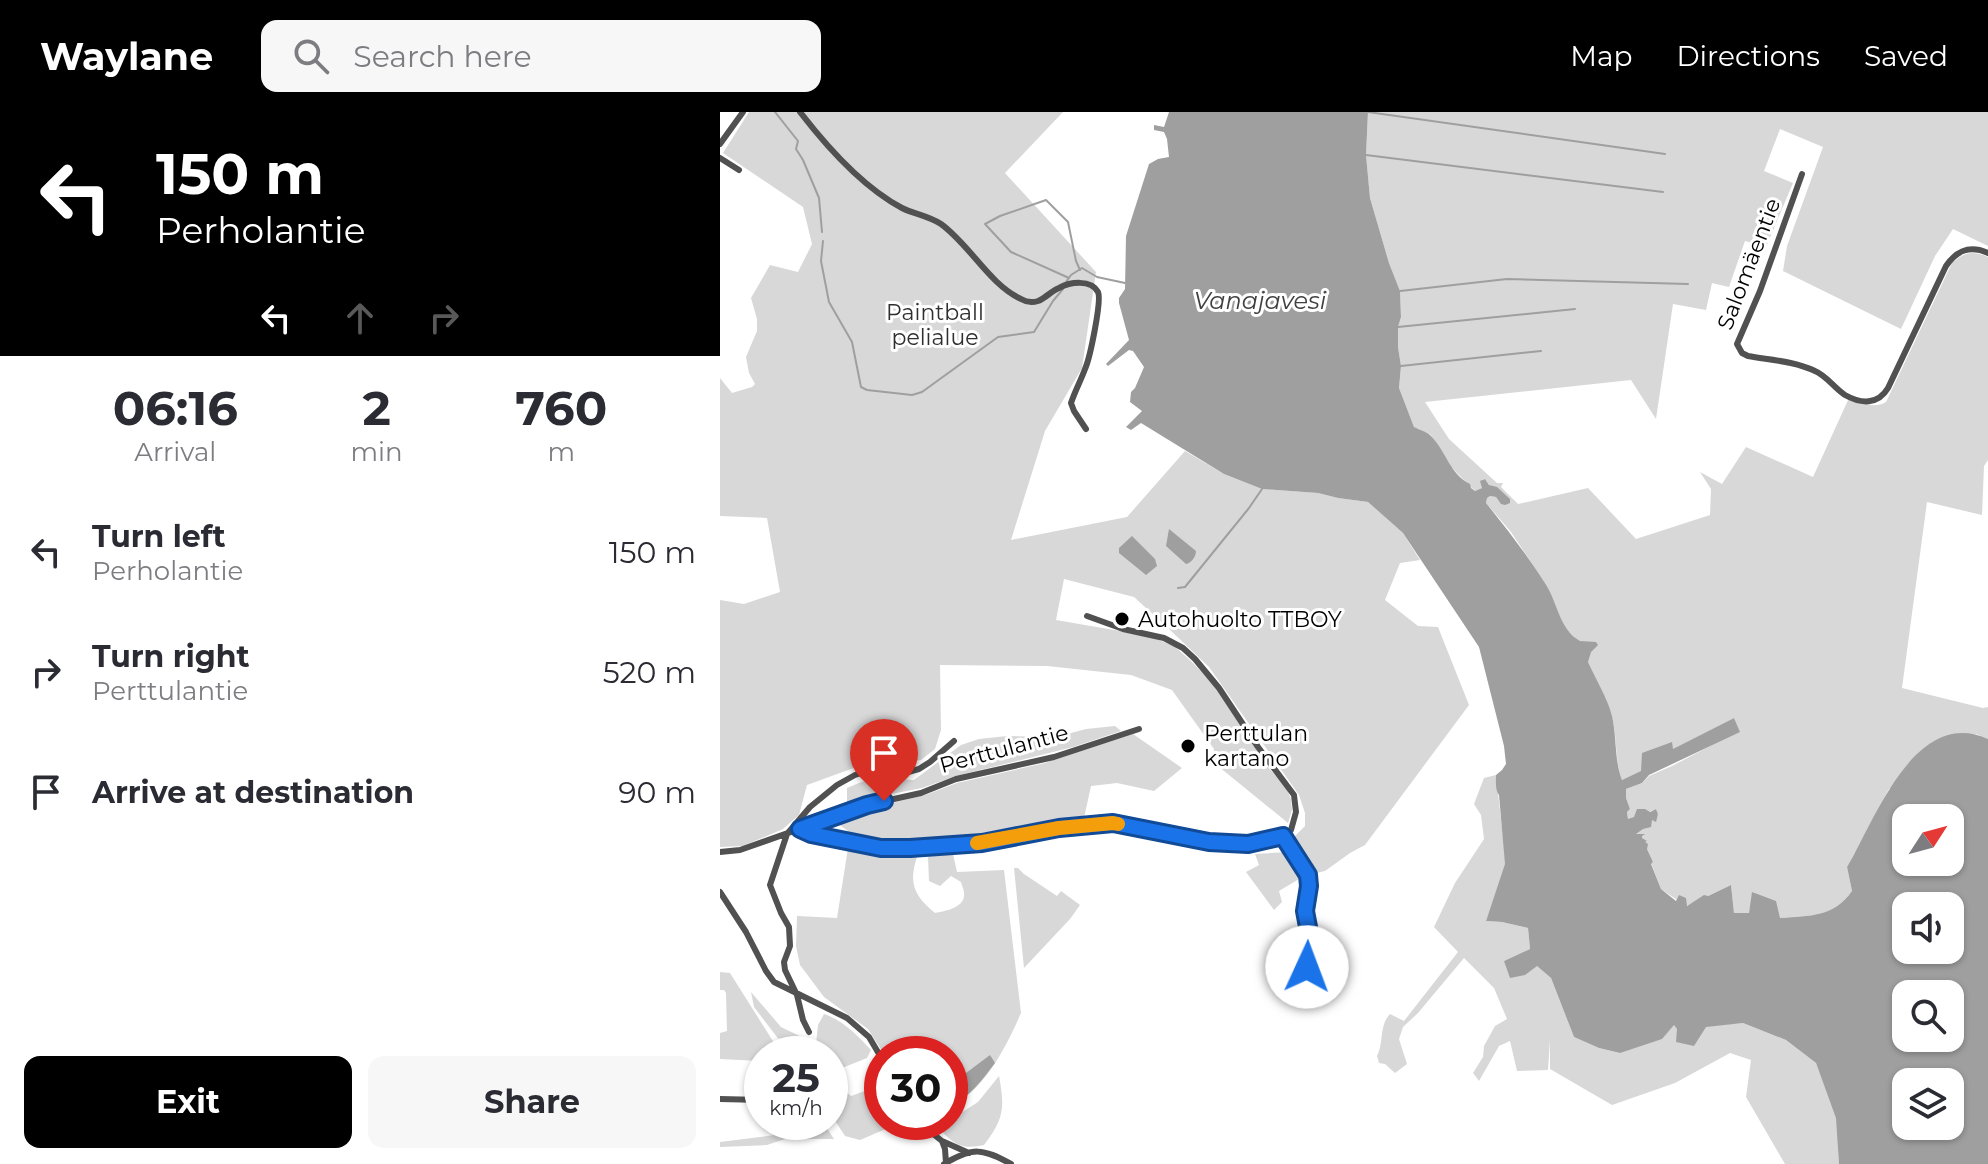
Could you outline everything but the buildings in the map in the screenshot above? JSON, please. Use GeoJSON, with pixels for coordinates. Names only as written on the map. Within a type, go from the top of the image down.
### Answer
{"type":"FeatureCollection","features":[{"type":"Feature","properties":{"kind":"street"},"geometry":{"type":"LineString","coordinates":[[720,144],[743,112]]}},
{"type":"Feature","properties":{"kind":"street"},"geometry":{"type":"LineString","coordinates":[[800,112],[821,140],[870,186],[902,208],[940,223],[1019,299],[1027,302],[1040,300],[1056,289],[1077,283],[1090,285],[1096,290],[1099,302],[1094,332],[1086,368],[1071,403],[1086,429]]}},
{"type":"Feature","properties":{"kind":"street"},"geometry":{"type":"LineString","coordinates":[[720,158],[739,170]]}},
{"type":"Feature","properties":{"kind":"street","name":"Salomäentie"},"geometry":{"type":"LineString","coordinates":[[1802,174],[1760,291],[1737,344],[1740,351],[1748,356],[1813,370],[1822,374],[1846,396],[1877,401],[1886,393],[1952,257],[1969,249],[1988,253]]}},
{"type":"Feature","properties":{"kind":"street"},"geometry":{"type":"LineString","coordinates":[[800,829],[881,848],[982,843],[1059,828],[1113,823],[1209,842],[1248,844],[1283,836],[1291,830],[1296,812],[1294,795],[1195,659],[1164,638],[1123,629],[1087,616]]}},
{"type":"Feature","properties":{"kind":"street","name":"Perttulantie"},"geometry":{"type":"LineString","coordinates":[[720,852],[740,850],[867,805],[921,793],[956,779],[1054,757],[1139,729]]}},
{"type":"Feature","properties":{"kind":"street","name":"Perttulantie"},"geometry":{"type":"LineString","coordinates":[[787,834],[837,785],[874,769],[908,772],[919,769],[954,741]]}},
{"type":"Feature","properties":{"kind":"street"},"geometry":{"type":"LineString","coordinates":[[787,834],[770,885],[789,927],[790,946],[784,962],[785,970],[809,1032]]}},
{"type":"Feature","properties":{"kind":"street"},"geometry":{"type":"LineString","coordinates":[[1283,836],[1308,875],[1305,911],[1311,943],[1307,967]]}},
{"type":"Feature","properties":{"kind":"street"},"geometry":{"type":"LineString","coordinates":[[720,892],[774,982],[831,1010],[868,1036]]}},
{"type":"Feature","properties":{"kind":"street"},"geometry":{"type":"LineString","coordinates":[[720,1099],[744,1100]]}},
{"type":"Feature","properties":{"kind":"street"},"geometry":{"type":"LineString","coordinates":[[942,1141],[969,1153]]}},
{"type":"Feature","properties":{"kind":"street"},"geometry":{"type":"LineString","coordinates":[[942,1141],[945,1163],[975,1151],[986,1152],[1011,1164]]}},
{"type":"Feature","properties":{"kind":"green space","name":"Paintball pelialue"},"geometry":{"type":"Polygon","coordinates":[[[749,112],[1063,112],[1005,173],[1096,272],[1082,368],[1045,431],[1011,540],[1127,517],[1185,451],[1224,474],[1262,489],[1318,493],[1368,502],[1403,533],[1420,560],[1400,563],[1385,600],[1418,626],[1438,627],[1469,705],[1365,845],[1325,871],[1304,876],[1279,891],[1282,902],[1274,910],[1246,872],[1259,865],[1255,854],[1289,852],[1285,846],[1305,826],[1305,813],[1299,795],[1209,667],[1167,627],[1134,597],[1064,579],[1056,620],[1149,636],[1174,646],[1215,686],[1267,766],[1286,787],[1292,810],[1288,823],[1213,762],[1214,749],[1172,690],[1131,675],[1047,666],[940,665],[941,730],[935,749],[921,760],[900,763],[873,761],[807,785],[799,815],[783,829],[743,846],[720,847],[720,600],[744,604],[780,592],[767,518],[720,516],[720,378],[732,393],[755,384],[746,357],[757,331],[751,298],[770,265],[798,272],[812,244],[803,207],[723,153],[749,112]]]}},
{"type":"Feature","properties":{"kind":"green space"},"geometry":{"type":"Polygon","coordinates":[[[1368,112],[1988,112],[1988,246],[1953,229],[1935,256],[1901,329],[1783,271],[1787,246],[1823,147],[1780,129],[1764,171],[1793,183],[1766,247],[1745,241],[1729,287],[1712,283],[1706,310],[1673,304],[1656,419],[1631,380],[1425,402],[1449,439],[1497,483],[1503,483],[1501,487],[1518,504],[1588,488],[1636,539],[1710,515],[1711,489],[1700,472],[1722,484],[1746,447],[1813,477],[1849,398],[1872,405],[1886,402],[1952,263],[1969,253],[1988,257],[1988,460],[1984,466],[1982,515],[1927,502],[1902,688],[1988,707],[1988,739],[1976,734],[1889,789],[1847,867],[1852,891],[1837,906],[1820,914],[1780,918],[1753,892],[1749,914],[1734,913],[1731,885],[1686,906],[1661,889],[1641,836],[1635,834],[1652,820],[1655,821],[1658,814],[1656,809],[1628,819],[1630,809],[1626,789],[1739,731],[1734,718],[1672,750],[1672,742],[1642,771],[1622,780],[1611,713],[1589,666],[1592,642],[1580,642],[1565,629],[1547,586],[1511,532],[1486,503],[1490,496],[1499,501],[1510,499],[1485,479],[1482,480],[1482,488],[1475,491],[1451,467],[1431,435],[1414,427],[1399,388],[1400,291],[1370,198],[1366,155],[1368,112]]]}},
{"type":"Feature","properties":{"kind":"green space"},"geometry":{"type":"Polygon","coordinates":[[[1115,726],[1121,731],[1073,747],[881,796],[847,808],[847,788],[873,779],[914,780],[961,745],[979,739],[1056,737],[1115,726]]]}},
{"type":"Feature","properties":{"kind":"green space"},"geometry":{"type":"Polygon","coordinates":[[[1133,734],[1182,768],[1154,791],[1117,783],[1091,786],[1084,818],[953,840],[889,844],[861,841],[840,825],[844,818],[872,808],[957,783],[1045,763],[1133,734]]]}},
{"type":"Feature","properties":{"kind":"green space"},"geometry":{"type":"Polygon","coordinates":[[[1496,775],[1506,864],[1486,921],[1528,928],[1530,949],[1504,961],[1536,965],[1551,978],[1574,1037],[1599,1048],[1620,1053],[1674,1025],[1677,1028],[1743,1023],[1786,1040],[1816,1063],[1837,1118],[1839,1164],[1785,1164],[1746,1097],[1751,1060],[1730,1053],[1675,1083],[1612,1105],[1550,1069],[1550,1040],[1548,1070],[1517,1071],[1510,1041],[1499,1046],[1479,1081],[1473,1073],[1483,1057],[1484,1046],[1495,1026],[1507,1019],[1494,988],[1464,958],[1403,1027],[1399,1039],[1407,1064],[1395,1073],[1379,1063],[1377,1056],[1387,1018],[1390,1014],[1404,1021],[1458,952],[1434,927],[1455,883],[1484,839],[1481,815],[1474,804],[1484,778],[1496,775]]]}},
{"type":"Feature","properties":{"kind":"green space"},"geometry":{"type":"Polygon","coordinates":[[[848,848],[918,854],[913,872],[914,887],[935,913],[957,906],[964,894],[961,882],[951,876],[940,886],[929,881],[928,857],[936,852],[953,854],[957,872],[1004,870],[1021,1013],[993,1066],[968,1094],[968,1036],[872,1036],[868,1029],[824,997],[800,965],[796,946],[797,916],[837,918],[848,848]]]}},
{"type":"Feature","properties":{"kind":"green space"},"geometry":{"type":"Polygon","coordinates":[[[1014,868],[1057,896],[1061,891],[1080,905],[1024,968],[1014,868]]]}},
{"type":"Feature","properties":{"kind":"green space"},"geometry":{"type":"Polygon","coordinates":[[[720,972],[730,973],[770,1036],[744,1036],[744,1060],[720,1059],[720,1033],[727,1031],[726,993],[720,990],[720,972]]]}},
{"type":"Feature","properties":{"kind":"green space"},"geometry":{"type":"Polygon","coordinates":[[[751,992],[781,1027],[800,1036],[776,1036],[754,1007],[751,992]]]}},
{"type":"Feature","properties":{"kind":"green space"},"geometry":{"type":"Polygon","coordinates":[[[824,1014],[844,1025],[864,1042],[864,1059],[848,1066],[848,1036],[817,1036],[824,1014]]]}},
{"type":"Feature","properties":{"kind":"green space"},"geometry":{"type":"Polygon","coordinates":[[[999,1076],[1002,1097],[996,1128],[984,1145],[969,1147],[958,1144],[951,1140],[968,1140],[968,1108],[978,1102],[999,1076]]]}},
{"type":"Feature","properties":{"kind":"green space"},"geometry":{"type":"Polygon","coordinates":[[[864,1091],[864,1138],[848,1137],[848,1094],[851,1096],[864,1091]]]}},
{"type":"Feature","properties":{"kind":"green space"},"geometry":{"type":"Polygon","coordinates":[[[782,1140],[767,1145],[720,1147],[720,1142],[782,1140]]]}},
{"type":"Feature","properties":{"kind":"water","name":"Vanajavesi"},"geometry":{"type":"Polygon","coordinates":[[[1169,112],[1368,112],[1366,155],[1370,198],[1400,291],[1399,388],[1414,427],[1432,437],[1453,469],[1471,488],[1475,491],[1482,488],[1480,481],[1485,479],[1510,499],[1510,503],[1505,505],[1490,496],[1486,503],[1545,583],[1568,630],[1580,641],[1596,642],[1598,645],[1591,652],[1588,662],[1612,716],[1622,780],[1641,771],[1642,753],[1672,742],[1673,749],[1734,718],[1740,732],[1626,789],[1630,809],[1628,819],[1634,817],[1637,809],[1650,812],[1656,809],[1656,822],[1652,820],[1651,827],[1636,834],[1645,834],[1642,838],[1647,841],[1651,864],[1661,889],[1676,901],[1679,895],[1686,898],[1687,906],[1704,895],[1731,885],[1734,913],[1749,913],[1752,892],[1776,901],[1780,918],[1820,914],[1837,906],[1852,891],[1847,867],[1885,797],[1919,753],[1939,738],[1962,733],[1988,739],[1988,1164],[1839,1164],[1836,1118],[1816,1063],[1786,1040],[1743,1023],[1706,1027],[1694,1046],[1676,1042],[1677,1029],[1674,1025],[1662,1039],[1620,1053],[1574,1037],[1551,978],[1537,966],[1525,975],[1510,978],[1504,961],[1530,949],[1528,928],[1486,921],[1505,864],[1496,783],[1496,775],[1506,764],[1504,746],[1479,647],[1403,533],[1368,502],[1318,493],[1262,489],[1224,474],[1141,423],[1131,430],[1126,427],[1142,411],[1130,402],[1131,392],[1144,367],[1129,350],[1108,366],[1106,364],[1129,340],[1119,303],[1125,289],[1126,236],[1149,164],[1169,157],[1164,132],[1154,130],[1154,125],[1164,127],[1169,112]]]}},
{"type":"Feature","properties":{"kind":"water"},"geometry":{"type":"Polygon","coordinates":[[[1169,529],[1196,551],[1190,562],[1186,564],[1166,546],[1169,529]]]}},
{"type":"Feature","properties":{"kind":"water"},"geometry":{"type":"Polygon","coordinates":[[[1132,536],[1155,559],[1157,566],[1146,575],[1119,553],[1119,548],[1132,536]]]}},
{"type":"Feature","properties":{"kind":"water"},"geometry":{"type":"Polygon","coordinates":[[[990,1055],[995,1063],[968,1094],[968,1072],[990,1055]]]}},
{"type":"Feature","properties":{"kind":"waterway"},"geometry":{"type":"LineString","coordinates":[[775,112],[798,141],[796,149],[819,198],[822,232]]}},
{"type":"Feature","properties":{"kind":"waterway"},"geometry":{"type":"LineString","coordinates":[[1368,112],[1665,154]]}},
{"type":"Feature","properties":{"kind":"waterway"},"geometry":{"type":"LineString","coordinates":[[1366,155],[1663,192]]}},
{"type":"Feature","properties":{"kind":"waterway"},"geometry":{"type":"LineString","coordinates":[[1069,278],[1011,252],[985,224],[1046,200],[1068,222],[1080,270]]}},
{"type":"Feature","properties":{"kind":"waterway"},"geometry":{"type":"LineString","coordinates":[[823,241],[821,261],[829,302],[852,342],[861,387],[867,390],[912,395],[922,392],[998,337],[1034,332],[1063,289]]}},
{"type":"Feature","properties":{"kind":"waterway"},"geometry":{"type":"LineString","coordinates":[[1066,282],[1082,268],[1097,277],[1125,283]]}},
{"type":"Feature","properties":{"kind":"waterway"},"geometry":{"type":"LineString","coordinates":[[1400,291],[1507,279],[1688,284]]}},
{"type":"Feature","properties":{"kind":"waterway"},"geometry":{"type":"LineString","coordinates":[[1398,327],[1575,309]]}},
{"type":"Feature","properties":{"kind":"waterway"},"geometry":{"type":"LineString","coordinates":[[1401,366],[1541,351]]}},
{"type":"Feature","properties":{"kind":"waterway"},"geometry":{"type":"LineString","coordinates":[[1178,588],[1185,587],[1262,489]]}},
{"type":"Feature","properties":{"kind":"slow traffic"},"geometry":{"type":"LineString","coordinates":[[977,843],[1059,828],[1118,824]]}},
{"type":"Feature","properties":{"kind":"place","name":"Autohuolto TTBOY"},"geometry":{"type":"Point","coordinates":[1122,619]}},
{"type":"Feature","properties":{"kind":"place","name":"Perttulan kartano"},"geometry":{"type":"Point","coordinates":[1188,746]}},
{"type":"Feature","properties":{"kind":"route"},"geometry":{"type":"LineString","coordinates":[[884,801],[800,829],[881,848],[982,843],[1059,828],[1113,823],[1209,842],[1248,844],[1283,836],[1308,875],[1305,911],[1311,943],[1307,967]]}}]}
